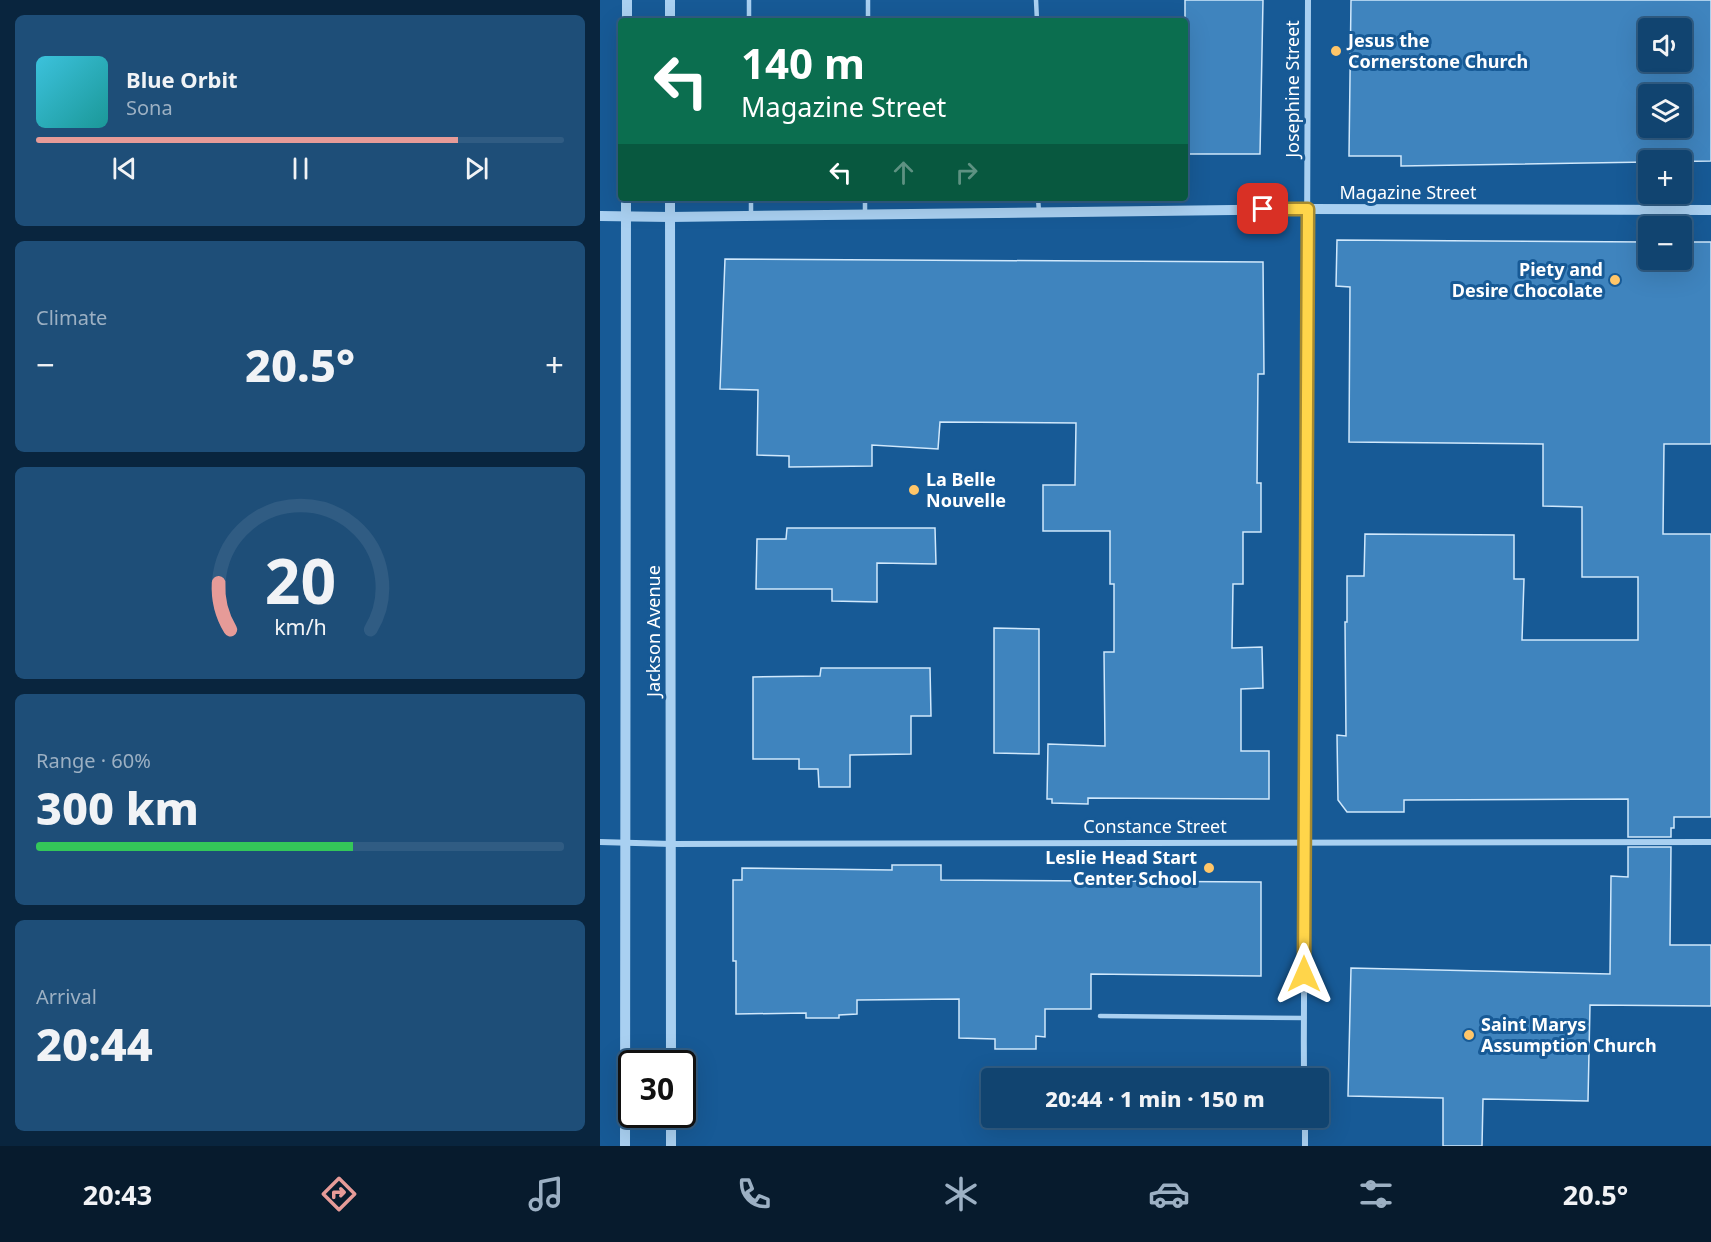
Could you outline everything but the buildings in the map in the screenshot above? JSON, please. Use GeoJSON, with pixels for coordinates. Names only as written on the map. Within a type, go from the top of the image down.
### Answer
{"type":"FeatureCollection","features":[{"type":"Feature","properties":{"kind":"street"},"geometry":{"type":"LineString","coordinates":[[627,0],[627,18]]}},
{"type":"Feature","properties":{"kind":"street"},"geometry":{"type":"LineString","coordinates":[[670,0],[670,18]]}},
{"type":"Feature","properties":{"kind":"street","name":"Josephine Street"},"geometry":{"type":"LineString","coordinates":[[1304,1068],[1303,841],[1308,0]]}},
{"type":"Feature","properties":{"kind":"street","name":"Jackson Avenue"},"geometry":{"type":"LineString","coordinates":[[626,201],[626,1146]]}},
{"type":"Feature","properties":{"kind":"street","name":"Jackson Avenue"},"geometry":{"type":"LineString","coordinates":[[670,201],[671,1050]]}},
{"type":"Feature","properties":{"kind":"street","name":"Magazine Street"},"geometry":{"type":"LineString","coordinates":[[600,216],[1308,209],[1711,210]]}},
{"type":"Feature","properties":{"kind":"street","name":"Constance Street"},"geometry":{"type":"LineString","coordinates":[[600,842],[671,844],[1711,842]]}},
{"type":"Feature","properties":{"kind":"street"},"geometry":{"type":"LineString","coordinates":[[671,1128],[671,1146]]}},
{"type":"Feature","properties":{"kind":"street"},"geometry":{"type":"LineString","coordinates":[[1305,1128],[1305,1146]]}},
{"type":"Feature","properties":{"kind":"lane"},"geometry":{"type":"LineString","coordinates":[[749,0],[749,18]]}},
{"type":"Feature","properties":{"kind":"lane"},"geometry":{"type":"LineString","coordinates":[[868,0],[868,18]]}},
{"type":"Feature","properties":{"kind":"lane"},"geometry":{"type":"LineString","coordinates":[[1036,0],[1036,18]]}},
{"type":"Feature","properties":{"kind":"lane"},"geometry":{"type":"LineString","coordinates":[[751,201],[751,215]]}},
{"type":"Feature","properties":{"kind":"lane"},"geometry":{"type":"LineString","coordinates":[[865,201],[865,214]]}},
{"type":"Feature","properties":{"kind":"lane"},"geometry":{"type":"LineString","coordinates":[[1038,201],[1039,212]]}},
{"type":"Feature","properties":{"kind":"lane"},"geometry":{"type":"LineString","coordinates":[[1101,1016],[1304,1018]]}},
{"type":"Feature","properties":{"kind":"place","name":"Jesus the Cornerstone Church"},"geometry":{"type":"Point","coordinates":[1336,51]}},
{"type":"Feature","properties":{"kind":"place","name":"Piety and Desire Chocolate"},"geometry":{"type":"Point","coordinates":[1615,280]}},
{"type":"Feature","properties":{"kind":"place","name":"La Belle Nouvelle"},"geometry":{"type":"Point","coordinates":[914,490]}},
{"type":"Feature","properties":{"kind":"place","name":"Leslie Head Start Center School"},"geometry":{"type":"Point","coordinates":[1209,868]}},
{"type":"Feature","properties":{"kind":"place","name":"Saint Marys Assumption Church"},"geometry":{"type":"Point","coordinates":[1469,1035]}},
{"type":"Feature","properties":{"kind":"route"},"geometry":{"type":"LineString","coordinates":[[1263,209],[1308,209],[1304,974]]}}]}
